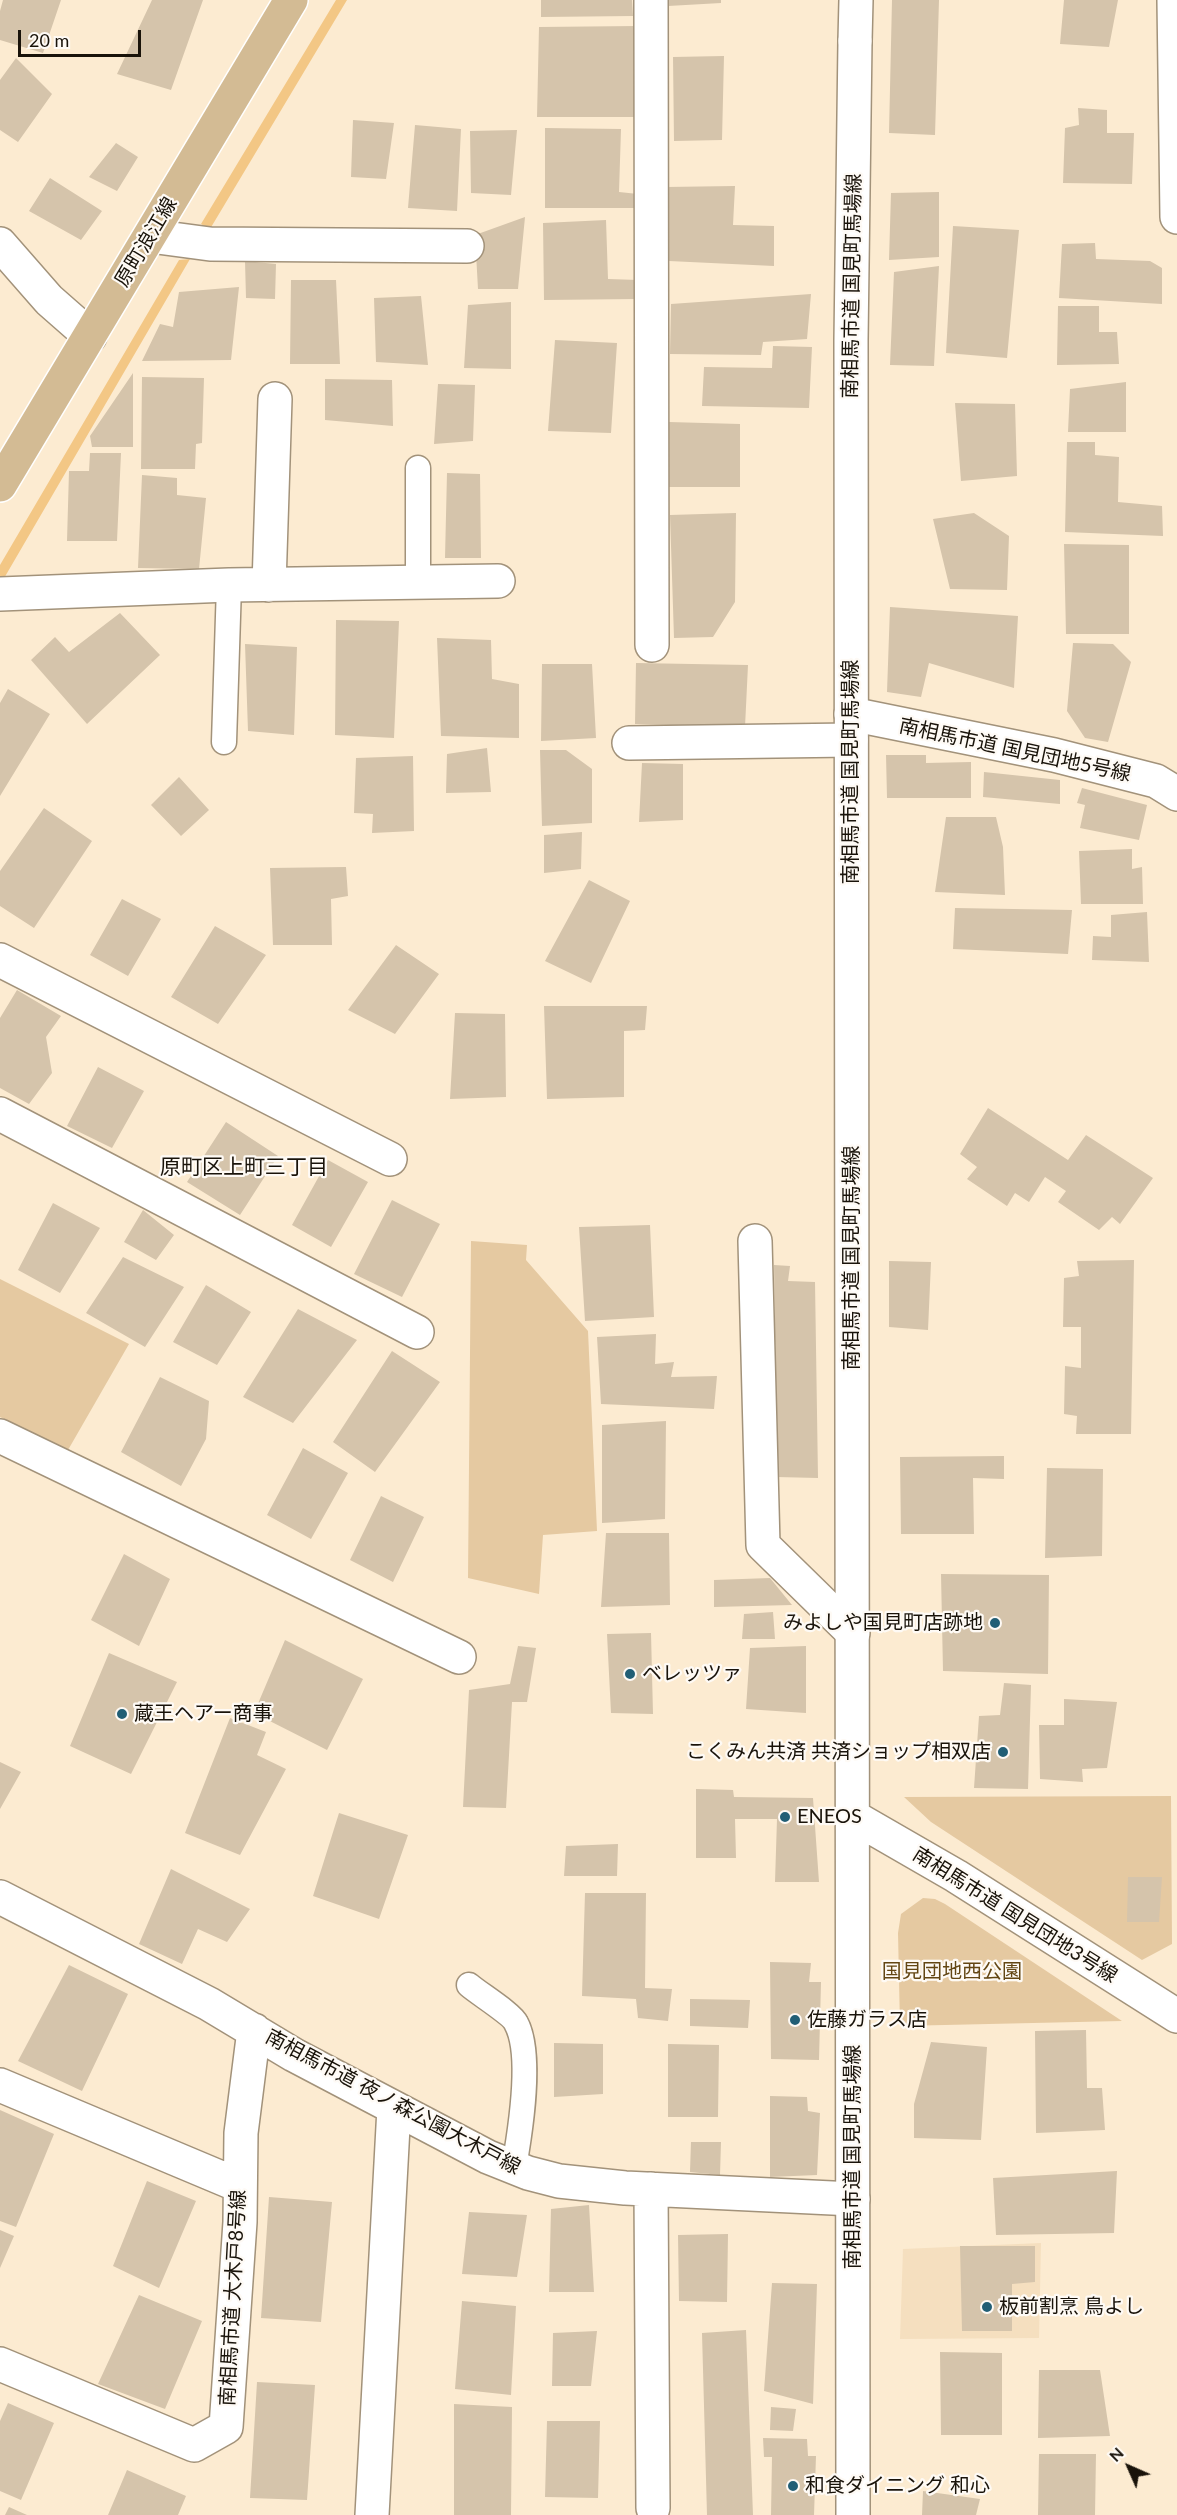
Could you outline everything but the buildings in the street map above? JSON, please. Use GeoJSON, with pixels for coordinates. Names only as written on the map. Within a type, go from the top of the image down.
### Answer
{"type":"FeatureCollection","features":[{"type":"Feature","properties":{"kind":"main road","name":"原町浪江線"},"geometry":{"type":"LineString","coordinates":[[0,484],[291,0]]}},
{"type":"Feature","properties":{"kind":"street"},"geometry":{"type":"LineString","coordinates":[[651,0],[652,645]]}},
{"type":"Feature","properties":{"kind":"street","name":"南相馬市道 国見町馬場線"},"geometry":{"type":"LineString","coordinates":[[853,2515],[851,340],[856,0]]}},
{"type":"Feature","properties":{"kind":"street"},"geometry":{"type":"LineString","coordinates":[[1174,0],[1177,217]]}},
{"type":"Feature","properties":{"kind":"street"},"geometry":{"type":"LineString","coordinates":[[150,236],[198,242],[467,246]]}},
{"type":"Feature","properties":{"kind":"street"},"geometry":{"type":"LineString","coordinates":[[0,244],[49,300],[90,336]]}},
{"type":"Feature","properties":{"kind":"street"},"geometry":{"type":"LineString","coordinates":[[268,585],[275,399]]}},
{"type":"Feature","properties":{"kind":"street"},"geometry":{"type":"LineString","coordinates":[[0,594],[229,585],[498,581]]}},
{"type":"Feature","properties":{"kind":"street","name":"南相馬市道 国見団地5号線"},"geometry":{"type":"LineString","coordinates":[[629,743],[851,727],[1054,754],[1156,781],[1177,794]]}},
{"type":"Feature","properties":{"kind":"street"},"geometry":{"type":"LineString","coordinates":[[0,960],[390,1158]]}},
{"type":"Feature","properties":{"kind":"street"},"geometry":{"type":"LineString","coordinates":[[0,1114],[417,1332]]}},
{"type":"Feature","properties":{"kind":"street"},"geometry":{"type":"LineString","coordinates":[[754,1241],[763,1545],[853,1633]]}},
{"type":"Feature","properties":{"kind":"street"},"geometry":{"type":"LineString","coordinates":[[0,1436],[459,1657]]}},
{"type":"Feature","properties":{"kind":"street","name":"南相馬市道 国見団地3号線"},"geometry":{"type":"LineString","coordinates":[[852,1816],[956,1876],[1177,2016]]}},
{"type":"Feature","properties":{"kind":"street","name":"南相馬市道 夜ノ森公園大木戸線"},"geometry":{"type":"LineString","coordinates":[[0,1897],[254,2030],[294,2055],[394,2108],[488,2157],[514,2167],[559,2181],[651,2189],[853,2199]]}},
{"type":"Feature","properties":{"kind":"street","name":"南相馬市道 大木戸8号線"},"geometry":{"type":"LineString","coordinates":[[0,2364],[194,2445],[226,2427],[240,2222],[238,2185],[241,2133],[254,2030]]}},
{"type":"Feature","properties":{"kind":"street"},"geometry":{"type":"LineString","coordinates":[[0,2085],[238,2185]]}},
{"type":"Feature","properties":{"kind":"street"},"geometry":{"type":"LineString","coordinates":[[372,2515],[394,2108]]}},
{"type":"Feature","properties":{"kind":"street"},"geometry":{"type":"LineString","coordinates":[[651,2189],[653,2508]]}},
{"type":"Feature","properties":{"kind":"lane"},"geometry":{"type":"LineString","coordinates":[[418,468],[418,582]]}},
{"type":"Feature","properties":{"kind":"lane"},"geometry":{"type":"LineString","coordinates":[[224,742],[229,585]]}},
{"type":"Feature","properties":{"kind":"lane"},"geometry":{"type":"LineString","coordinates":[[469,1985],[516,2022],[522,2043],[524,2067],[519,2141],[514,2167]]}},
{"type":"Feature","properties":{"kind":"shaded area"},"geometry":{"type":"Polygon","coordinates":[[[336,0],[347,0],[210,229],[201,224],[336,0]]]}},
{"type":"Feature","properties":{"kind":"shaded area"},"geometry":{"type":"Polygon","coordinates":[[[190,259],[3,580],[0,580],[0,565],[179,260],[190,259]]]}},
{"type":"Feature","properties":{"kind":"shaded area"},"geometry":{"type":"Polygon","coordinates":[[[1041,2243],[1039,2338],[900,2339],[903,2249],[1041,2243]]]}},
{"type":"Feature","properties":{"kind":"green space"},"geometry":{"type":"Polygon","coordinates":[[[471,1241],[527,1245],[526,1260],[588,1331],[597,1531],[543,1535],[539,1594],[468,1578],[471,1241]]]}},
{"type":"Feature","properties":{"kind":"green space"},"geometry":{"type":"Polygon","coordinates":[[[0,1279],[129,1344],[68,1450],[0,1417],[0,1279]]]}},
{"type":"Feature","properties":{"kind":"green space"},"geometry":{"type":"Polygon","coordinates":[[[1171,1796],[1172,1944],[1142,1960],[931,1822],[904,1797],[1171,1796]]]}},
{"type":"Feature","properties":{"kind":"green space","name":"国見団地西公園"},"geometry":{"type":"Polygon","coordinates":[[[923,1898],[935,1899],[945,1904],[1122,2021],[900,2026],[898,1933],[901,1914],[923,1898]]]}},
{"type":"Feature","properties":{"kind":"place","name":"みよしや国見町店跡地"},"geometry":{"type":"Point","coordinates":[995,1623]}},
{"type":"Feature","properties":{"kind":"place","name":"ベレッツァ"},"geometry":{"type":"Point","coordinates":[630,1674]}},
{"type":"Feature","properties":{"kind":"place","name":"蔵王ヘアー商事"},"geometry":{"type":"Point","coordinates":[122,1714]}},
{"type":"Feature","properties":{"kind":"place","name":"こくみん共済 共済ショップ相双店"},"geometry":{"type":"Point","coordinates":[1003,1752]}},
{"type":"Feature","properties":{"kind":"place","name":"ENEOS"},"geometry":{"type":"Point","coordinates":[785,1817]}},
{"type":"Feature","properties":{"kind":"place","name":"佐藤ガラス店"},"geometry":{"type":"Point","coordinates":[795,2020]}},
{"type":"Feature","properties":{"kind":"place","name":"板前割烹 鳥よし"},"geometry":{"type":"Point","coordinates":[987,2307]}},
{"type":"Feature","properties":{"kind":"place","name":"和食ダイニング 和心"},"geometry":{"type":"Point","coordinates":[793,2486]}},
{"type":"Feature","properties":{"kind":"district","name":"原町区上町三丁目"},"geometry":{"type":"Point","coordinates":[244,1167]}}]}
